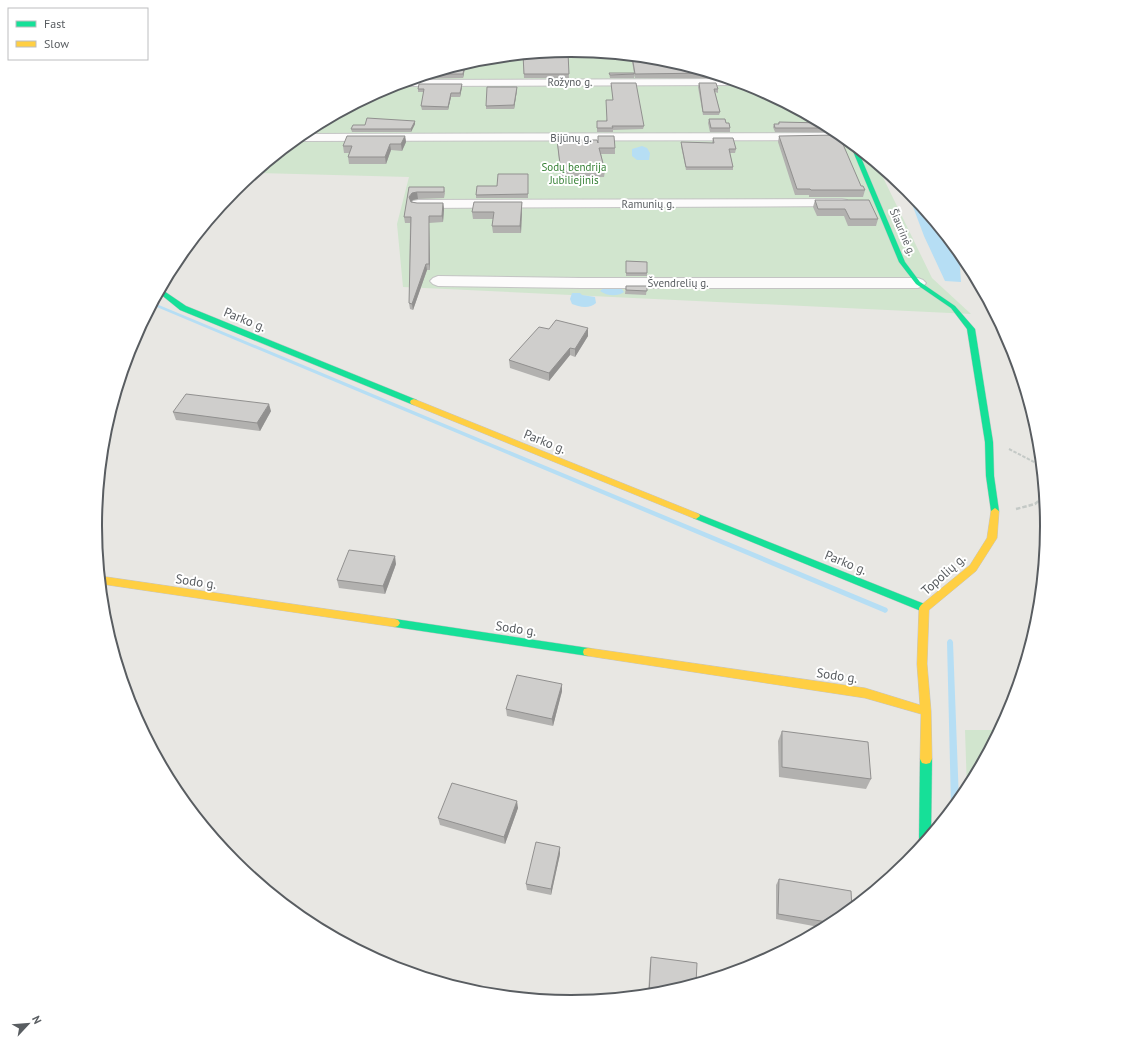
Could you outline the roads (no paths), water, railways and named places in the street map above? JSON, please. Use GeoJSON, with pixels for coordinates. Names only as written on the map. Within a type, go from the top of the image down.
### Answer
{"type":"FeatureCollection","features":[{"type":"Feature","properties":{"kind":"street","name":"Rožyno g."},"geometry":{"type":"LineString","coordinates":[[416,84],[722,82]]}},
{"type":"Feature","properties":{"kind":"street","name":"Bijūnų g."},"geometry":{"type":"LineString","coordinates":[[308,138],[833,137]]}},
{"type":"Feature","properties":{"kind":"street","name":"Šiaurinė g."},"geometry":{"type":"LineString","coordinates":[[857,154],[902,262],[918,283],[953,307],[972,329]]}},
{"type":"Feature","properties":{"kind":"street","name":"Ramunių g."},"geometry":{"type":"LineString","coordinates":[[418,204],[878,202]]}},
{"type":"Feature","properties":{"kind":"street","name":"Švendrelių g."},"geometry":{"type":"LineString","coordinates":[[438,281],[918,283]]}},
{"type":"Feature","properties":{"kind":"street","name":"Parko g."},"geometry":{"type":"LineString","coordinates":[[164,294],[183,308],[924,608]]}},
{"type":"Feature","properties":{"kind":"street","name":"Topolių g."},"geometry":{"type":"LineString","coordinates":[[925,834],[926,711],[922,664],[924,608],[973,568],[992,538],[996,515],[990,476],[989,442],[972,329]]}},
{"type":"Feature","properties":{"kind":"street","name":"Sodo g."},"geometry":{"type":"LineString","coordinates":[[106,581],[865,693],[926,711]]}},
{"type":"Feature","properties":{"kind":"water"},"geometry":{"type":"Polygon","coordinates":[[[642,146],[647,148],[650,153],[649,160],[637,160],[632,156],[632,149],[642,146]]]}},
{"type":"Feature","properties":{"kind":"water"},"geometry":{"type":"Polygon","coordinates":[[[912,204],[944,240],[960,263],[961,282],[945,281],[924,236],[912,204]]]}},
{"type":"Feature","properties":{"kind":"water"},"geometry":{"type":"Polygon","coordinates":[[[605,287],[621,288],[624,292],[618,295],[609,295],[600,291],[605,287]]]}},
{"type":"Feature","properties":{"kind":"water"},"geometry":{"type":"Polygon","coordinates":[[[572,293],[580,293],[582,295],[595,297],[596,303],[588,307],[581,307],[572,304],[570,299],[572,293]]]}},
{"type":"Feature","properties":{"kind":"waterway"},"geometry":{"type":"LineString","coordinates":[[158,306],[885,610]]}},
{"type":"Feature","properties":{"kind":"waterway"},"geometry":{"type":"LineString","coordinates":[[950,642],[955,796]]}},
{"type":"Feature","properties":{"kind":"park label","name":"Sodų bendrija Jubiliejinis"},"geometry":{"type":"Point","coordinates":[574,173]}}]}
